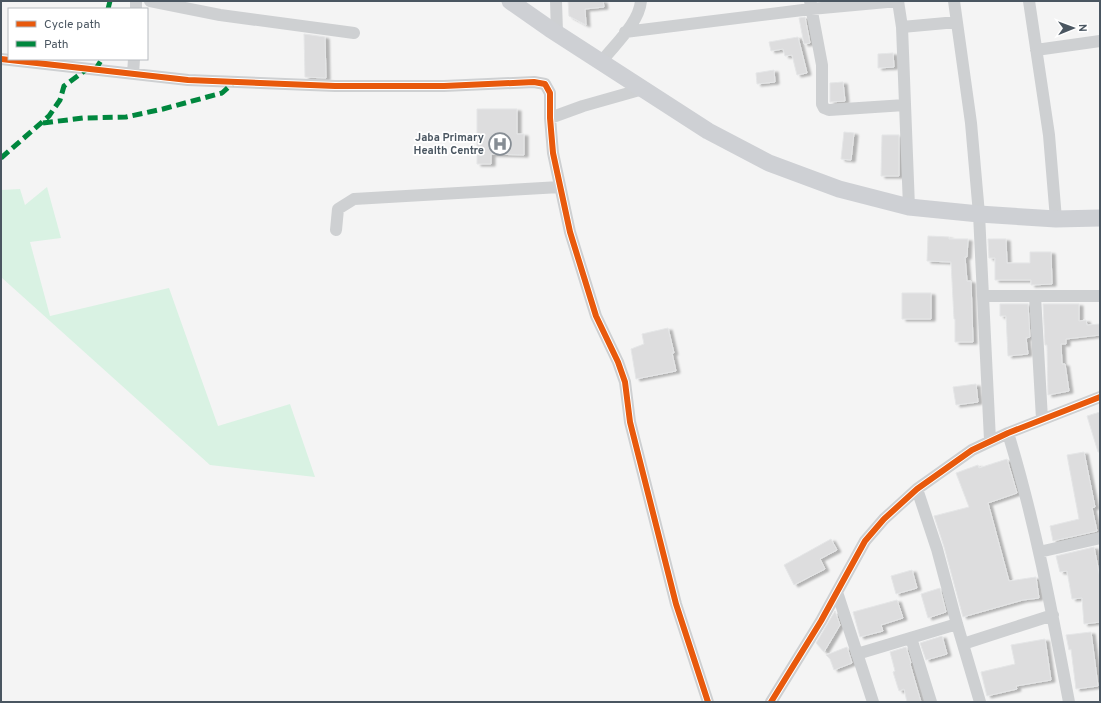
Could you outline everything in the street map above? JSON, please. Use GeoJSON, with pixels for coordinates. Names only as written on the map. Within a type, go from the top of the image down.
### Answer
{"type":"FeatureCollection","features":[{"type":"Feature","properties":{"kind":"main road"},"geometry":{"type":"LineString","coordinates":[[510,1],[708,130],[769,163],[839,189],[909,207],[979,214],[1056,219],[1100,218]]}},
{"type":"Feature","properties":{"kind":"street"},"geometry":{"type":"LineString","coordinates":[[150,1],[220,15],[354,33]]}},
{"type":"Feature","properties":{"kind":"street"},"geometry":{"type":"LineString","coordinates":[[556,1],[557,33]]}},
{"type":"Feature","properties":{"kind":"street"},"geometry":{"type":"LineString","coordinates":[[602,61],[634,21],[640,9],[641,1]]}},
{"type":"Feature","properties":{"kind":"street"},"geometry":{"type":"LineString","coordinates":[[625,32],[811,5],[898,1],[902,27],[909,207]]}},
{"type":"Feature","properties":{"kind":"street"},"geometry":{"type":"LineString","coordinates":[[954,1],[972,122],[979,214],[990,440]]}},
{"type":"Feature","properties":{"kind":"street"},"geometry":{"type":"LineString","coordinates":[[1029,1],[1049,134],[1056,219]]}},
{"type":"Feature","properties":{"kind":"street"},"geometry":{"type":"LineString","coordinates":[[811,5],[822,65],[822,104],[824,108],[829,110],[905,105]]}},
{"type":"Feature","properties":{"kind":"street"},"geometry":{"type":"LineString","coordinates":[[902,27],[957,22]]}},
{"type":"Feature","properties":{"kind":"street"},"geometry":{"type":"LineString","coordinates":[[1036,50],[1100,41]]}},
{"type":"Feature","properties":{"kind":"street"},"geometry":{"type":"LineString","coordinates":[[1,60],[188,80],[335,86],[444,86],[534,82],[545,84],[550,93],[550,118],[553,153],[570,232],[596,316],[618,362],[625,382],[630,422],[674,596],[707,702]]}},
{"type":"Feature","properties":{"kind":"street"},"geometry":{"type":"LineString","coordinates":[[133,74],[134,60]]}},
{"type":"Feature","properties":{"kind":"street"},"geometry":{"type":"LineString","coordinates":[[550,118],[583,106],[643,89]]}},
{"type":"Feature","properties":{"kind":"street"},"geometry":{"type":"LineString","coordinates":[[336,230],[338,209],[354,199],[560,187]]}},
{"type":"Feature","properties":{"kind":"street"},"geometry":{"type":"LineString","coordinates":[[983,296],[1100,296]]}},
{"type":"Feature","properties":{"kind":"street"},"geometry":{"type":"LineString","coordinates":[[1035,296],[1042,419]]}},
{"type":"Feature","properties":{"kind":"street"},"geometry":{"type":"LineString","coordinates":[[771,702],[821,621],[865,541],[884,519],[917,489],[958,459],[990,440],[1100,397]]}},
{"type":"Feature","properties":{"kind":"street"},"geometry":{"type":"LineString","coordinates":[[1008,433],[1023,483],[1039,552],[1070,702]]}},
{"type":"Feature","properties":{"kind":"street"},"geometry":{"type":"LineString","coordinates":[[917,489],[937,549],[980,702]]}},
{"type":"Feature","properties":{"kind":"street"},"geometry":{"type":"LineString","coordinates":[[1039,552],[1100,538]]}},
{"type":"Feature","properties":{"kind":"street"},"geometry":{"type":"LineString","coordinates":[[837,592],[856,654],[873,702]]}},
{"type":"Feature","properties":{"kind":"street"},"geometry":{"type":"LineString","coordinates":[[963,644],[1053,615]]}},
{"type":"Feature","properties":{"kind":"street"},"geometry":{"type":"LineString","coordinates":[[856,654],[957,624]]}},
{"type":"Feature","properties":{"kind":"street"},"geometry":{"type":"LineString","coordinates":[[912,638],[931,702]]}},
{"type":"Feature","properties":{"kind":"green space"},"geometry":{"type":"Polygon","coordinates":[[[47,187],[61,238],[30,242],[50,316],[169,288],[218,426],[290,404],[315,477],[210,465],[1,277],[1,190],[20,189],[25,205],[47,187]]]}},
{"type":"Feature","properties":{"kind":"building"},"geometry":{"type":"Polygon","coordinates":[[[568,1],[603,1],[604,7],[585,9],[586,25],[569,16],[568,1]]]}},
{"type":"Feature","properties":{"kind":"building"},"geometry":{"type":"Polygon","coordinates":[[[805,17],[810,43],[804,44],[799,18],[805,17]]]}},
{"type":"Feature","properties":{"kind":"building"},"geometry":{"type":"Polygon","coordinates":[[[304,34],[325,37],[326,78],[305,77],[304,34]]]}},
{"type":"Feature","properties":{"kind":"building"},"geometry":{"type":"Polygon","coordinates":[[[798,37],[807,73],[797,75],[792,55],[785,56],[783,49],[771,51],[769,42],[798,37]]]}},
{"type":"Feature","properties":{"kind":"building"},"geometry":{"type":"Polygon","coordinates":[[[893,53],[894,67],[878,68],[878,54],[893,53]]]}},
{"type":"Feature","properties":{"kind":"building"},"geometry":{"type":"Polygon","coordinates":[[[774,70],[775,82],[757,84],[756,73],[774,70]]]}},
{"type":"Feature","properties":{"kind":"building"},"geometry":{"type":"Polygon","coordinates":[[[843,82],[845,101],[830,102],[830,83],[843,82]]]}},
{"type":"Feature","properties":{"kind":"building","name":"Jaba Primary Health Centre"},"geometry":{"type":"Polygon","coordinates":[[[477,109],[517,109],[517,134],[524,134],[524,155],[491,154],[491,164],[477,164],[477,109]]]}},
{"type":"Feature","properties":{"kind":"building"},"geometry":{"type":"Polygon","coordinates":[[[844,132],[854,133],[851,160],[841,159],[844,132]]]}},
{"type":"Feature","properties":{"kind":"building"},"geometry":{"type":"Polygon","coordinates":[[[882,135],[899,135],[899,176],[881,176],[882,135]]]}},
{"type":"Feature","properties":{"kind":"building"},"geometry":{"type":"Polygon","coordinates":[[[928,236],[949,237],[949,239],[968,239],[967,257],[965,257],[967,281],[971,281],[973,342],[955,342],[951,262],[927,261],[928,236]]]}},
{"type":"Feature","properties":{"kind":"building"},"geometry":{"type":"Polygon","coordinates":[[[988,239],[1006,239],[1007,263],[1030,263],[1030,252],[1051,252],[1052,284],[1031,285],[1031,280],[995,280],[995,258],[989,258],[988,239]]]}},
{"type":"Feature","properties":{"kind":"building"},"geometry":{"type":"Polygon","coordinates":[[[902,293],[931,293],[931,319],[902,319],[902,293]]]}},
{"type":"Feature","properties":{"kind":"building"},"geometry":{"type":"Polygon","coordinates":[[[1000,304],[1028,304],[1030,337],[1026,338],[1028,354],[1008,356],[1006,316],[1000,316],[1000,304]]]}},
{"type":"Feature","properties":{"kind":"building"},"geometry":{"type":"Polygon","coordinates":[[[1043,304],[1079,304],[1079,321],[1086,320],[1087,325],[1100,324],[1100,335],[1066,339],[1066,344],[1061,344],[1062,364],[1065,364],[1069,391],[1048,395],[1047,345],[1045,345],[1043,304]]]}},
{"type":"Feature","properties":{"kind":"building"},"geometry":{"type":"Polygon","coordinates":[[[668,328],[674,353],[672,353],[676,371],[636,379],[631,349],[644,344],[642,334],[668,328]]]}},
{"type":"Feature","properties":{"kind":"building"},"geometry":{"type":"Polygon","coordinates":[[[976,384],[978,402],[956,405],[953,387],[976,384]]]}},
{"type":"Feature","properties":{"kind":"building"},"geometry":{"type":"Polygon","coordinates":[[[1100,412],[1100,452],[1098,452],[1087,416],[1100,412]]]}},
{"type":"Feature","properties":{"kind":"building"},"geometry":{"type":"Polygon","coordinates":[[[1084,452],[1095,507],[1092,508],[1097,531],[1053,541],[1050,526],[1079,519],[1067,455],[1084,452]]]}},
{"type":"Feature","properties":{"kind":"building"},"geometry":{"type":"Polygon","coordinates":[[[1007,459],[1017,493],[988,503],[1009,581],[1036,577],[1039,598],[1023,600],[963,617],[934,516],[969,507],[956,473],[978,465],[979,468],[1007,459]]]}},
{"type":"Feature","properties":{"kind":"building"},"geometry":{"type":"Polygon","coordinates":[[[831,539],[837,550],[820,559],[825,569],[794,585],[784,565],[831,539]]]}},
{"type":"Feature","properties":{"kind":"building"},"geometry":{"type":"Polygon","coordinates":[[[1094,547],[1100,578],[1100,622],[1084,624],[1082,598],[1072,599],[1067,571],[1060,572],[1056,556],[1094,547]]]}},
{"type":"Feature","properties":{"kind":"building"},"geometry":{"type":"Polygon","coordinates":[[[912,570],[917,588],[896,594],[891,576],[912,570]]]}},
{"type":"Feature","properties":{"kind":"building"},"geometry":{"type":"Polygon","coordinates":[[[940,588],[946,612],[928,618],[921,594],[940,588]]]}},
{"type":"Feature","properties":{"kind":"building"},"geometry":{"type":"Polygon","coordinates":[[[897,600],[903,618],[881,625],[883,631],[860,637],[853,612],[897,600]]]}},
{"type":"Feature","properties":{"kind":"building"},"geometry":{"type":"Polygon","coordinates":[[[835,611],[840,625],[824,652],[816,643],[835,611]]]}},
{"type":"Feature","properties":{"kind":"building"},"geometry":{"type":"Polygon","coordinates":[[[1091,632],[1098,686],[1076,689],[1071,649],[1069,650],[1066,635],[1091,632]]]}},
{"type":"Feature","properties":{"kind":"building"},"geometry":{"type":"Polygon","coordinates":[[[942,636],[947,654],[926,660],[920,643],[942,636]]]}},
{"type":"Feature","properties":{"kind":"building"},"geometry":{"type":"Polygon","coordinates":[[[1045,639],[1051,680],[1016,686],[1017,689],[987,696],[981,672],[1015,664],[1011,645],[1045,639]]]}},
{"type":"Feature","properties":{"kind":"building"},"geometry":{"type":"Polygon","coordinates":[[[847,647],[852,663],[834,670],[830,659],[826,655],[847,647]]]}},
{"type":"Feature","properties":{"kind":"building"},"geometry":{"type":"Polygon","coordinates":[[[906,647],[921,702],[907,702],[904,689],[899,691],[893,672],[895,671],[890,652],[906,647]]]}},
{"type":"Feature","properties":{"kind":"marked path"},"geometry":{"type":"LineString","coordinates":[[108,8],[110,1]]}},
{"type":"Feature","properties":{"kind":"marked path"},"geometry":{"type":"LineString","coordinates":[[95,70],[101,60]]}},
{"type":"Feature","properties":{"kind":"marked path"},"geometry":{"type":"LineString","coordinates":[[1,158],[49,116],[60,100],[64,86],[87,69]]}},
{"type":"Feature","properties":{"kind":"marked path"},"geometry":{"type":"LineString","coordinates":[[43,123],[83,118],[126,117],[163,109],[222,93],[234,82]]}},
{"type":"Feature","properties":{"kind":"cycle path"},"geometry":{"type":"LineString","coordinates":[[1,59],[8,60]]}},
{"type":"Feature","properties":{"kind":"cycle path"},"geometry":{"type":"LineString","coordinates":[[10,60],[188,80],[335,86],[444,86],[534,82],[545,84],[550,93],[550,118],[553,153],[570,232],[596,316],[618,362],[625,382],[630,422],[676,604],[708,702]]}},
{"type":"Feature","properties":{"kind":"cycle path"},"geometry":{"type":"LineString","coordinates":[[771,702],[821,621],[865,541],[884,519],[917,489],[972,450],[1008,433],[1100,397]]}},
{"type":"Feature","properties":{"kind":"place","name":"Jaba Primary Health Centre"},"geometry":{"type":"Point","coordinates":[500,144]}}]}
